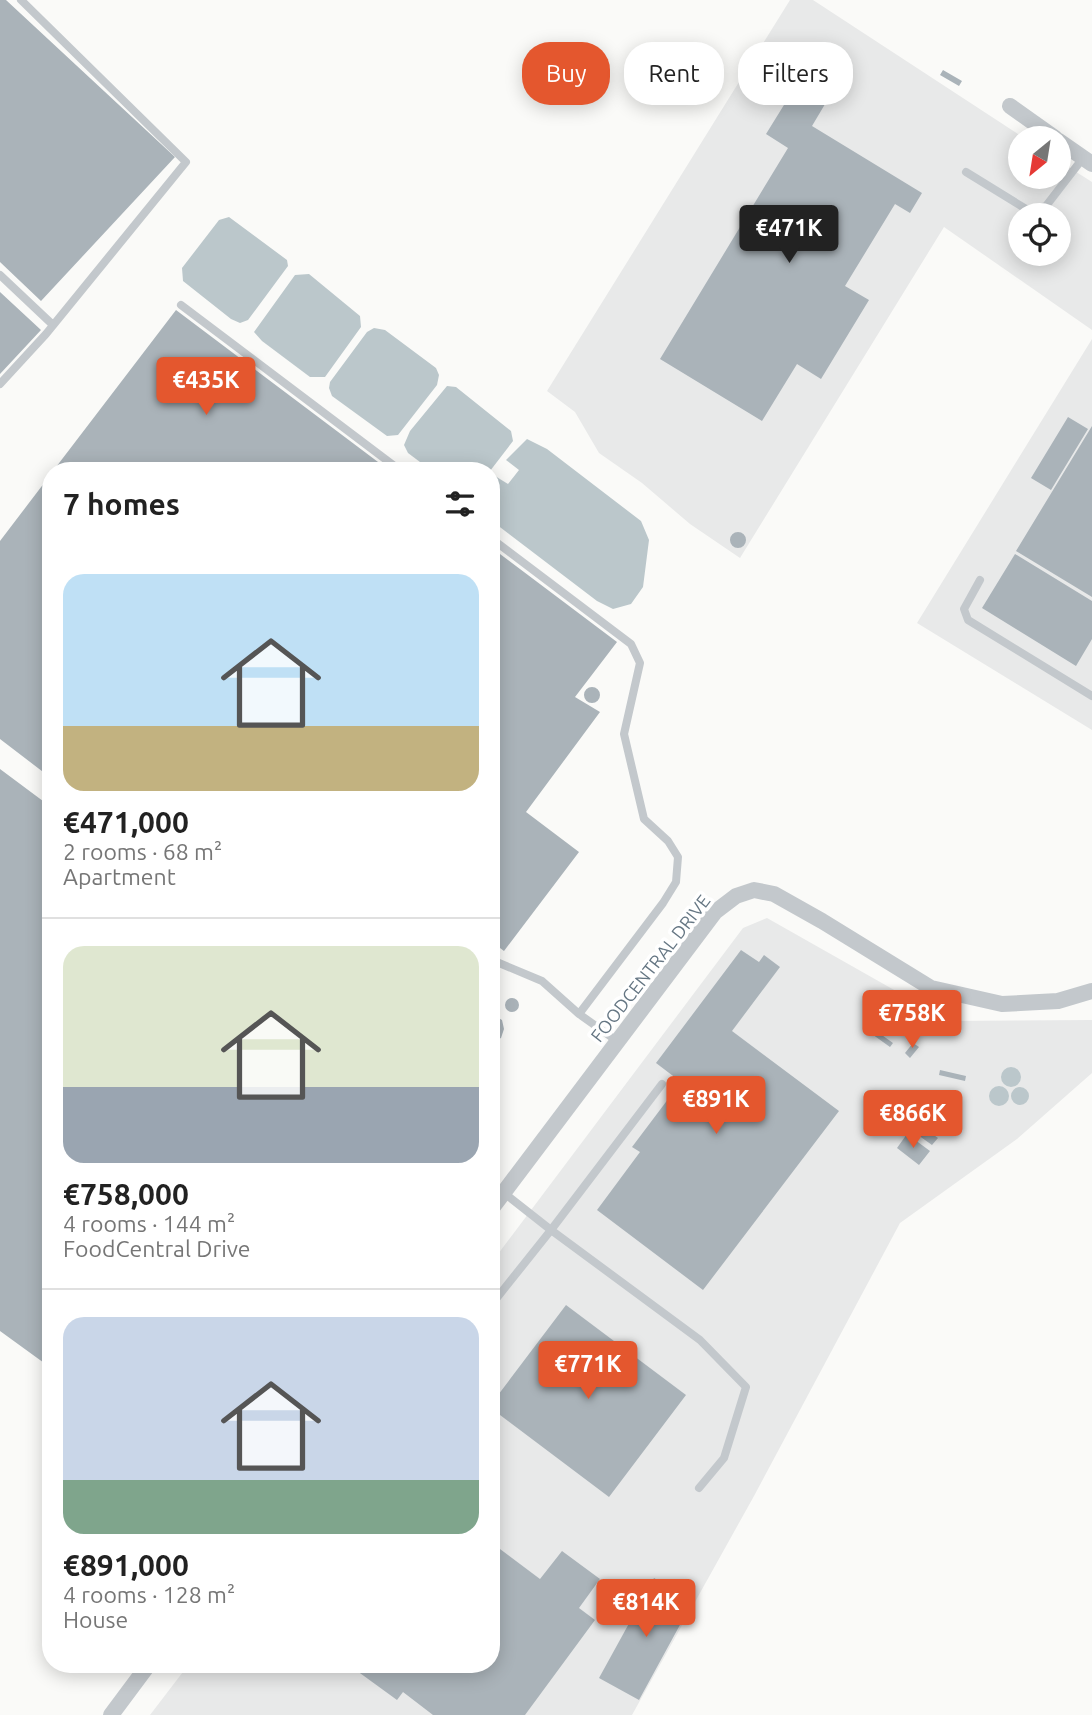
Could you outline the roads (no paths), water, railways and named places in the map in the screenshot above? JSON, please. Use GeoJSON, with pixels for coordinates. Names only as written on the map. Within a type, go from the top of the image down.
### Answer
{"type":"FeatureCollection","features":[{"type":"Feature","properties":{"kind":"street"},"geometry":{"type":"LineString","coordinates":[[1010,106],[1038,126]]}},
{"type":"Feature","properties":{"kind":"street"},"geometry":{"type":"LineString","coordinates":[[1071,149],[1088,161]]}},
{"type":"Feature","properties":{"kind":"street","name":"FOODCENTRAL DRIVE"},"geometry":{"type":"LineString","coordinates":[[500,1198],[715,912],[736,896],[754,890],[774,894],[931,988],[1002,1004],[1058,1001],[1092,991]]}},
{"type":"Feature","properties":{"kind":"street"},"geometry":{"type":"LineString","coordinates":[[111,1715],[142,1673]]}},
{"type":"Feature","properties":{"kind":"lane"},"geometry":{"type":"LineString","coordinates":[[0,384],[53,325],[186,162],[21,0]]}},
{"type":"Feature","properties":{"kind":"lane"},"geometry":{"type":"LineString","coordinates":[[966,172],[1026,209],[1035,209],[1046,206],[1088,161]]}},
{"type":"Feature","properties":{"kind":"lane"},"geometry":{"type":"LineString","coordinates":[[0,275],[53,325]]}},
{"type":"Feature","properties":{"kind":"lane"},"geometry":{"type":"LineString","coordinates":[[181,304],[389,462]]}},
{"type":"Feature","properties":{"kind":"lane"},"geometry":{"type":"LineString","coordinates":[[500,545],[631,644],[640,663],[624,734],[644,819],[668,841],[678,857],[676,882],[663,903],[579,1014]]}},
{"type":"Feature","properties":{"kind":"lane"},"geometry":{"type":"LineString","coordinates":[[980,580],[964,609],[968,620],[1092,696]]}},
{"type":"Feature","properties":{"kind":"lane"},"geometry":{"type":"LineString","coordinates":[[500,963],[542,981],[579,1014],[617,1041]]}},
{"type":"Feature","properties":{"kind":"lane"},"geometry":{"type":"LineString","coordinates":[[500,1294],[662,1084]]}},
{"type":"Feature","properties":{"kind":"lane"},"geometry":{"type":"LineString","coordinates":[[504,1193],[700,1340],[746,1387],[724,1458],[699,1489]]}}]}
